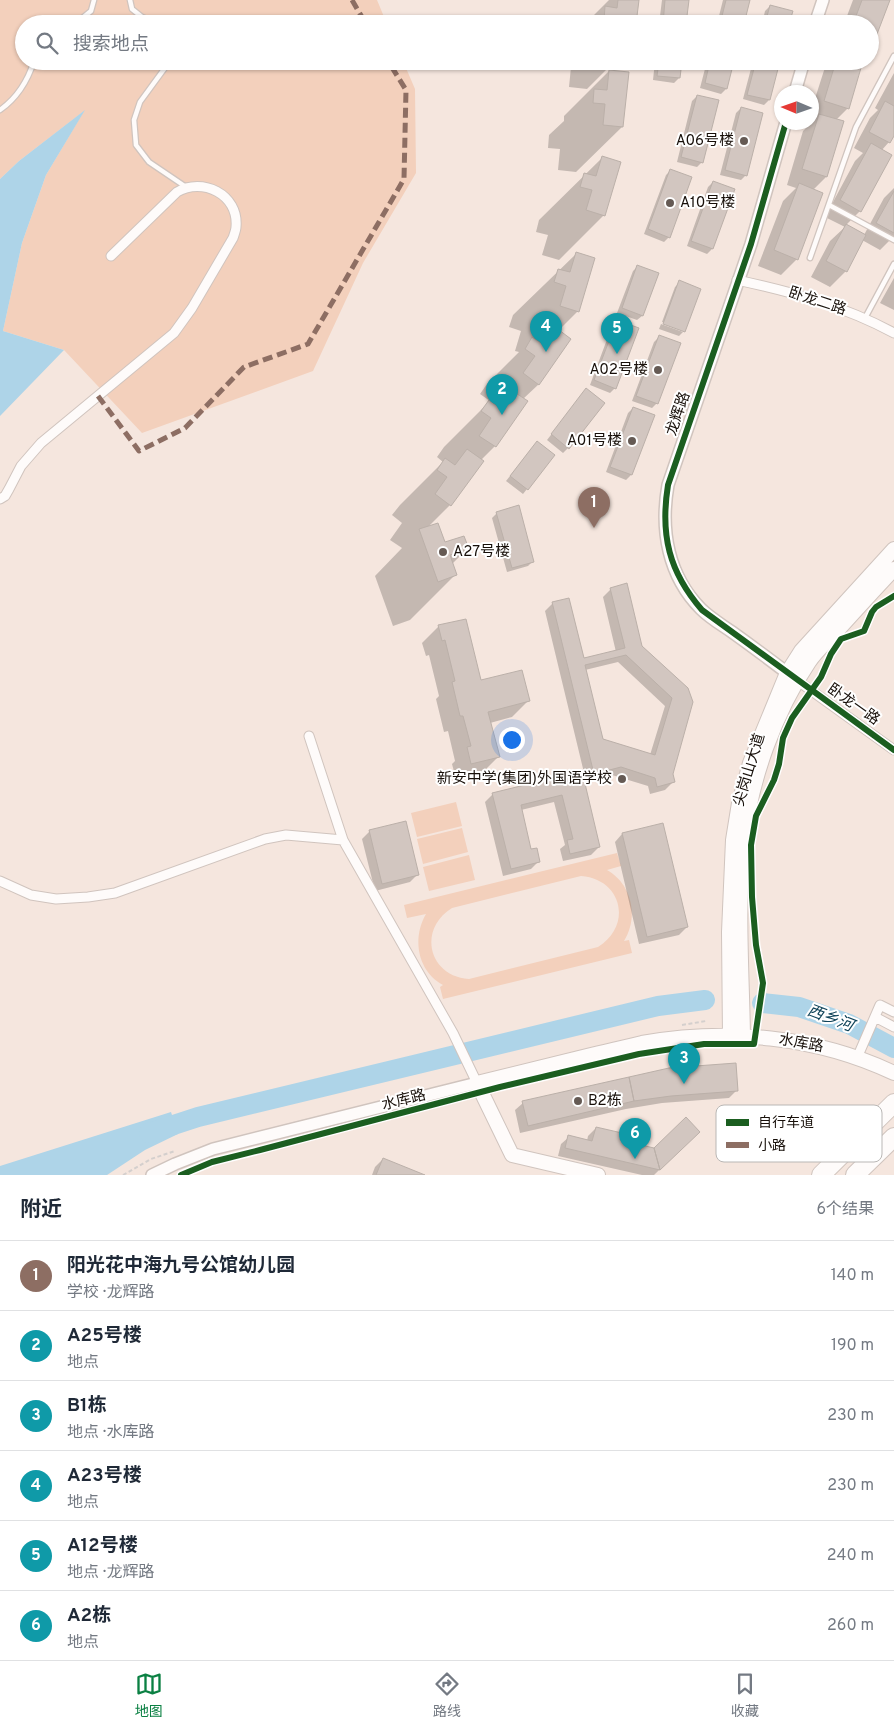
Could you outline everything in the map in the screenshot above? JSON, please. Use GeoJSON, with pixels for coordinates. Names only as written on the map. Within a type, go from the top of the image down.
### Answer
{"type":"FeatureCollection","features":[{"type":"Feature","properties":{"kind":"highway"},"geometry":{"type":"LineString","coordinates":[[882,1115],[893,1104]]}},
{"type":"Feature","properties":{"kind":"highway"},"geometry":{"type":"LineString","coordinates":[[882,1149],[894,1137]]}},
{"type":"Feature","properties":{"kind":"highway"},"geometry":{"type":"LineString","coordinates":[[820,1175],[833,1162]]}},
{"type":"Feature","properties":{"kind":"highway"},"geometry":{"type":"LineString","coordinates":[[855,1175],[868,1162]]}},
{"type":"Feature","properties":{"kind":"main road","name":"尖岗山大道"},"geometry":{"type":"LineString","coordinates":[[736,1036],[744,842],[750,805],[768,745],[801,651],[894,549]]}},
{"type":"Feature","properties":{"kind":"main road","name":"尖岗山大道"},"geometry":{"type":"LineString","coordinates":[[792,677],[894,569]]}},
{"type":"Feature","properties":{"kind":"main road","name":"水库路"},"geometry":{"type":"LineString","coordinates":[[477,1083],[642,1043],[686,1037],[736,1036],[812,1044],[857,1058],[894,1073]]}},
{"type":"Feature","properties":{"kind":"main road"},"geometry":{"type":"LineString","coordinates":[[477,1083],[512,1155],[598,1175]]}},
{"type":"Feature","properties":{"kind":"street"},"geometry":{"type":"LineString","coordinates":[[818,15],[822,0]]}},
{"type":"Feature","properties":{"kind":"street"},"geometry":{"type":"LineString","coordinates":[[797,85],[801,70]]}},
{"type":"Feature","properties":{"kind":"street","name":"龙辉路"},"geometry":{"type":"LineString","coordinates":[[784,130],[751,244],[737,280],[668,485],[664,524],[672,562],[690,596],[702,610],[792,677]]}},
{"type":"Feature","properties":{"kind":"street"},"geometry":{"type":"LineString","coordinates":[[0,499],[5,496],[21,466],[41,443],[174,334],[192,308],[233,238],[236,226],[234,213],[230,203],[221,194],[208,187],[198,185],[186,187],[177,192],[111,256]]}},
{"type":"Feature","properties":{"kind":"street","name":"卧龙二路"},"geometry":{"type":"LineString","coordinates":[[737,280],[801,295],[865,318],[894,333]]}},
{"type":"Feature","properties":{"kind":"street","name":"卧龙一路"},"geometry":{"type":"LineString","coordinates":[[792,677],[894,750]]}},
{"type":"Feature","properties":{"kind":"street"},"geometry":{"type":"LineString","coordinates":[[309,736],[343,840],[452,1033],[477,1083]]}},
{"type":"Feature","properties":{"kind":"street"},"geometry":{"type":"LineString","coordinates":[[0,882],[31,895],[56,899],[88,897],[116,893],[266,839],[286,835],[343,840]]}},
{"type":"Feature","properties":{"kind":"street"},"geometry":{"type":"LineString","coordinates":[[857,1058],[880,1005],[894,1012]]}},
{"type":"Feature","properties":{"kind":"street"},"geometry":{"type":"LineString","coordinates":[[875,1017],[894,1027]]}},
{"type":"Feature","properties":{"kind":"street","name":"水库路"},"geometry":{"type":"LineString","coordinates":[[152,1175],[213,1149],[477,1083]]}},
{"type":"Feature","properties":{"kind":"lane"},"geometry":{"type":"LineString","coordinates":[[86,15],[91,11],[94,0]]}},
{"type":"Feature","properties":{"kind":"lane"},"geometry":{"type":"LineString","coordinates":[[130,0],[132,9],[140,15]]}},
{"type":"Feature","properties":{"kind":"lane"},"geometry":{"type":"LineString","coordinates":[[810,258],[856,126],[894,56]]}},
{"type":"Feature","properties":{"kind":"lane"},"geometry":{"type":"LineString","coordinates":[[0,110],[11,102],[31,70]]}},
{"type":"Feature","properties":{"kind":"lane"},"geometry":{"type":"LineString","coordinates":[[163,70],[140,102],[134,120],[136,145],[149,162],[186,187]]}},
{"type":"Feature","properties":{"kind":"lane"},"geometry":{"type":"LineString","coordinates":[[829,205],[894,240]]}},
{"type":"Feature","properties":{"kind":"lane"},"geometry":{"type":"LineString","coordinates":[[865,318],[894,264]]}},
{"type":"Feature","properties":{"kind":"shaded area"},"geometry":{"type":"Polygon","coordinates":[[[0,0],[377,0],[383,15],[15,15],[15,70],[407,70],[415,89],[416,173],[363,263],[313,371],[142,433],[64,350],[3,331],[22,243],[46,175],[84,111],[19,161],[0,179],[0,0]]]}},
{"type":"Feature","properties":{"kind":"shaded area"},"geometry":{"type":"Polygon","coordinates":[[[456,802],[462,826],[417,837],[411,813],[456,802]]]}},
{"type":"Feature","properties":{"kind":"shaded area"},"geometry":{"type":"Polygon","coordinates":[[[462,828],[468,852],[423,864],[417,839],[462,828]]]}},
{"type":"Feature","properties":{"kind":"shaded area"},"geometry":{"type":"Polygon","coordinates":[[[617,853],[621,866],[607,870],[616,876],[627,892],[632,912],[629,932],[624,941],[629,940],[632,953],[443,999],[440,987],[443,985],[427,971],[418,943],[419,933],[426,914],[407,918],[404,905],[617,853]],[[581,876],[452,908],[441,917],[434,928],[431,939],[432,951],[437,961],[445,970],[455,976],[469,979],[598,947],[609,938],[616,927],[619,916],[618,904],[614,894],[606,885],[595,879],[581,876]]]}},
{"type":"Feature","properties":{"kind":"shaded area"},"geometry":{"type":"Polygon","coordinates":[[[469,855],[475,880],[429,891],[423,867],[469,855]]]}},
{"type":"Feature","properties":{"kind":"water"},"geometry":{"type":"Polygon","coordinates":[[[85,110],[46,175],[22,243],[3,331],[64,350],[0,416],[0,179],[19,161],[85,110]]]}},
{"type":"Feature","properties":{"kind":"water"},"geometry":{"type":"Polygon","coordinates":[[[171,1112],[178,1134],[145,1150],[107,1175],[0,1175],[0,1166],[171,1112]]]}},
{"type":"Feature","properties":{"kind":"building"},"geometry":{"type":"Polygon","coordinates":[[[618,0],[639,0],[637,15],[604,15],[605,6],[617,8],[618,0]]]}},
{"type":"Feature","properties":{"kind":"building"},"geometry":{"type":"Polygon","coordinates":[[[665,0],[689,0],[687,15],[664,15],[665,0]]]}},
{"type":"Feature","properties":{"kind":"building"},"geometry":{"type":"Polygon","coordinates":[[[726,0],[750,0],[746,15],[722,15],[726,0]]]}},
{"type":"Feature","properties":{"kind":"building"},"geometry":{"type":"Polygon","coordinates":[[[862,0],[890,0],[879,29],[879,15],[856,15],[862,0]]]}},
{"type":"Feature","properties":{"kind":"building"},"geometry":{"type":"Polygon","coordinates":[[[770,5],[793,11],[792,15],[767,15],[770,5]]]}},
{"type":"Feature","properties":{"kind":"building"},"geometry":{"type":"Polygon","coordinates":[[[609,70],[629,72],[623,127],[603,125],[605,104],[593,103],[594,89],[607,90],[609,70]]]}},
{"type":"Feature","properties":{"kind":"building"},"geometry":{"type":"Polygon","coordinates":[[[658,70],[681,70],[680,78],[657,76],[658,70]]]}},
{"type":"Feature","properties":{"kind":"building"},"geometry":{"type":"Polygon","coordinates":[[[708,70],[732,70],[727,89],[705,83],[708,70]]]}},
{"type":"Feature","properties":{"kind":"building"},"geometry":{"type":"Polygon","coordinates":[[[754,70],[778,70],[770,100],[747,95],[754,70]]]}},
{"type":"Feature","properties":{"kind":"building"},"geometry":{"type":"Polygon","coordinates":[[[833,70],[860,70],[849,109],[824,101],[833,70]]]}},
{"type":"Feature","properties":{"kind":"building"},"geometry":{"type":"Polygon","coordinates":[[[697,95],[719,100],[703,163],[681,157],[697,95]]]}},
{"type":"Feature","properties":{"kind":"building"},"geometry":{"type":"Polygon","coordinates":[[[885,101],[894,106],[894,136],[890,143],[869,132],[885,101]]]}},
{"type":"Feature","properties":{"kind":"building","name":"A06号楼"},"geometry":{"type":"Polygon","coordinates":[[[741,107],[763,113],[747,176],[725,170],[741,107]]]}},
{"type":"Feature","properties":{"kind":"building"},"geometry":{"type":"Polygon","coordinates":[[[819,114],[844,121],[827,177],[802,169],[814,130],[819,130],[819,114]]]}},
{"type":"Feature","properties":{"kind":"building"},"geometry":{"type":"Polygon","coordinates":[[[871,143],[892,155],[861,212],[840,200],[871,143]]]}},
{"type":"Feature","properties":{"kind":"building"},"geometry":{"type":"Polygon","coordinates":[[[602,156],[621,162],[605,216],[586,210],[592,190],[580,187],[584,173],[596,176],[602,156]]]}},
{"type":"Feature","properties":{"kind":"building","name":"A10号楼"},"geometry":{"type":"Polygon","coordinates":[[[670,169],[692,177],[670,238],[648,229],[670,169]]]}},
{"type":"Feature","properties":{"kind":"building"},"geometry":{"type":"Polygon","coordinates":[[[713,181],[735,189],[713,249],[691,241],[713,181]]]}},
{"type":"Feature","properties":{"kind":"building"},"geometry":{"type":"Polygon","coordinates":[[[799,183],[823,193],[798,260],[774,250],[799,183]]]}},
{"type":"Feature","properties":{"kind":"building"},"geometry":{"type":"Polygon","coordinates":[[[894,191],[894,233],[876,223],[894,191]]]}},
{"type":"Feature","properties":{"kind":"building"},"geometry":{"type":"Polygon","coordinates":[[[846,224],[866,235],[847,272],[826,261],[846,224]]]}},
{"type":"Feature","properties":{"kind":"building"},"geometry":{"type":"Polygon","coordinates":[[[576,252],[595,258],[579,312],[560,306],[566,286],[554,282],[558,269],[570,272],[576,252]]]}},
{"type":"Feature","properties":{"kind":"building"},"geometry":{"type":"Polygon","coordinates":[[[637,265],[659,273],[643,316],[622,308],[637,265]]]}},
{"type":"Feature","properties":{"kind":"building"},"geometry":{"type":"Polygon","coordinates":[[[679,280],[701,289],[685,332],[663,324],[679,280]]]}},
{"type":"Feature","properties":{"kind":"building"},"geometry":{"type":"Polygon","coordinates":[[[617,320],[639,328],[616,389],[594,380],[617,320]]]}},
{"type":"Feature","properties":{"kind":"building"},"geometry":{"type":"Polygon","coordinates":[[[555,327],[571,339],[539,385],[523,373],[535,356],[525,349],[532,337],[543,344],[555,327]]]}},
{"type":"Feature","properties":{"kind":"building","name":"A02号楼"},"geometry":{"type":"Polygon","coordinates":[[[659,335],[681,343],[658,404],[636,396],[659,335]]]}},
{"type":"Feature","properties":{"kind":"building"},"geometry":{"type":"Polygon","coordinates":[[[586,388],[605,403],[569,449],[551,434],[586,388]]]}},
{"type":"Feature","properties":{"kind":"building"},"geometry":{"type":"Polygon","coordinates":[[[511,390],[528,401],[496,447],[479,436],[491,418],[481,411],[489,400],[499,407],[511,390]]]}},
{"type":"Feature","properties":{"kind":"building","name":"A01号楼"},"geometry":{"type":"Polygon","coordinates":[[[633,407],[655,415],[632,475],[610,467],[633,407]]]}},
{"type":"Feature","properties":{"kind":"building"},"geometry":{"type":"Polygon","coordinates":[[[537,441],[555,455],[528,490],[510,476],[537,441]]]}},
{"type":"Feature","properties":{"kind":"building"},"geometry":{"type":"Polygon","coordinates":[[[467,449],[484,461],[451,506],[435,494],[447,477],[437,470],[445,458],[455,465],[467,449]]]}},
{"type":"Feature","properties":{"kind":"building"},"geometry":{"type":"Polygon","coordinates":[[[519,505],[534,562],[512,568],[496,512],[519,505]]]}},
{"type":"Feature","properties":{"kind":"building","name":"A27号楼"},"geometry":{"type":"Polygon","coordinates":[[[438,523],[445,542],[464,536],[469,549],[450,555],[457,575],[438,582],[419,529],[438,523]]]}},
{"type":"Feature","properties":{"kind":"building"},"geometry":{"type":"Polygon","coordinates":[[[627,583],[642,646],[688,688],[693,702],[673,774],[675,782],[657,787],[655,778],[621,767],[594,774],[552,602],[569,598],[584,658],[625,648],[610,588],[627,583]],[[626,655],[585,665],[603,739],[655,755],[672,698],[626,655]]]}},
{"type":"Feature","properties":{"kind":"building"},"geometry":{"type":"Polygon","coordinates":[[[466,619],[481,680],[522,670],[530,701],[488,712],[500,757],[471,764],[467,747],[471,746],[463,716],[460,716],[452,682],[455,681],[445,640],[442,641],[438,625],[466,619]]]}},
{"type":"Feature","properties":{"kind":"building"},"geometry":{"type":"Polygon","coordinates":[[[582,771],[600,847],[570,854],[567,840],[573,839],[562,795],[521,805],[531,849],[537,848],[540,862],[511,869],[492,793],[582,771]]]}},
{"type":"Feature","properties":{"kind":"building"},"geometry":{"type":"Polygon","coordinates":[[[406,821],[419,875],[382,884],[369,830],[406,821]]]}},
{"type":"Feature","properties":{"kind":"building"},"geometry":{"type":"Polygon","coordinates":[[[663,823],[688,927],[647,937],[622,833],[663,823]]]}},
{"type":"Feature","properties":{"kind":"building"},"geometry":{"type":"Polygon","coordinates":[[[736,1063],[738,1091],[634,1101],[629,1077],[669,1068],[736,1063]]]}},
{"type":"Feature","properties":{"kind":"building","name":"B2栋"},"geometry":{"type":"Polygon","coordinates":[[[629,1077],[634,1101],[528,1126],[522,1101],[629,1077]]]}},
{"type":"Feature","properties":{"kind":"building"},"geometry":{"type":"Polygon","coordinates":[[[686,1117],[700,1132],[660,1170],[654,1148],[686,1117]]]}},
{"type":"Feature","properties":{"kind":"building"},"geometry":{"type":"Polygon","coordinates":[[[596,1127],[622,1133],[620,1140],[654,1148],[660,1170],[565,1148],[568,1135],[592,1141],[596,1127]]]}},
{"type":"Feature","properties":{"kind":"building"},"geometry":{"type":"Polygon","coordinates":[[[383,1158],[425,1175],[376,1175],[383,1158]]]}},
{"type":"Feature","properties":{"kind":"waterway"},"geometry":{"type":"LineString","coordinates":[[149,1133],[198,1117],[658,1006],[705,1000]]}},
{"type":"Feature","properties":{"kind":"waterway","name":"西乡河"},"geometry":{"type":"LineString","coordinates":[[762,1003],[799,1007],[849,1024],[894,1048]]}},
{"type":"Feature","properties":{"kind":"marked path"},"geometry":{"type":"LineString","coordinates":[[352,0],[361,15]]}},
{"type":"Feature","properties":{"kind":"marked path"},"geometry":{"type":"LineString","coordinates":[[98,396],[139,451],[185,428],[244,367],[308,344],[404,179],[406,90],[394,70]]}},
{"type":"Feature","properties":{"kind":"cycle path"},"geometry":{"type":"LineString","coordinates":[[784,130],[751,244],[668,485],[665,520],[667,537],[675,567],[691,596],[702,610],[894,750]]}},
{"type":"Feature","properties":{"kind":"cycle path"},"geometry":{"type":"LineString","coordinates":[[181,1175],[212,1162],[500,1087],[639,1054],[704,1044],[754,1044],[763,983],[756,945],[752,897],[751,845],[756,816],[774,780],[779,764],[783,738],[792,718],[821,677],[831,654],[841,639],[864,631],[876,607],[894,596]]}},
{"type":"Feature","properties":{"kind":"place","name":"A06号楼"},"geometry":{"type":"Point","coordinates":[744,141]}},
{"type":"Feature","properties":{"kind":"place","name":"A10号楼"},"geometry":{"type":"Point","coordinates":[670,203]}},
{"type":"Feature","properties":{"kind":"place","name":"A23号楼"},"geometry":{"type":"Point","coordinates":[546,352]}},
{"type":"Feature","properties":{"kind":"place","name":"A12号楼"},"geometry":{"type":"Point","coordinates":[617,354]}},
{"type":"Feature","properties":{"kind":"place","name":"A02号楼"},"geometry":{"type":"Point","coordinates":[658,370]}},
{"type":"Feature","properties":{"kind":"place","name":"A25号楼"},"geometry":{"type":"Point","coordinates":[502,415]}},
{"type":"Feature","properties":{"kind":"place","name":"A01号楼"},"geometry":{"type":"Point","coordinates":[632,441]}},
{"type":"Feature","properties":{"kind":"place","name":"阳光花中海九号公馆幼儿园"},"geometry":{"type":"Point","coordinates":[594,528]}},
{"type":"Feature","properties":{"kind":"place","name":"A27号楼"},"geometry":{"type":"Point","coordinates":[443,552]}},
{"type":"Feature","properties":{"kind":"place","name":"新安中学(集团)外国语学校"},"geometry":{"type":"Point","coordinates":[622,779]}},
{"type":"Feature","properties":{"kind":"place","name":"B1栋"},"geometry":{"type":"Point","coordinates":[684,1084]}},
{"type":"Feature","properties":{"kind":"place","name":"B2栋"},"geometry":{"type":"Point","coordinates":[578,1101]}},
{"type":"Feature","properties":{"kind":"place","name":"A2栋"},"geometry":{"type":"Point","coordinates":[635,1159]}}]}
